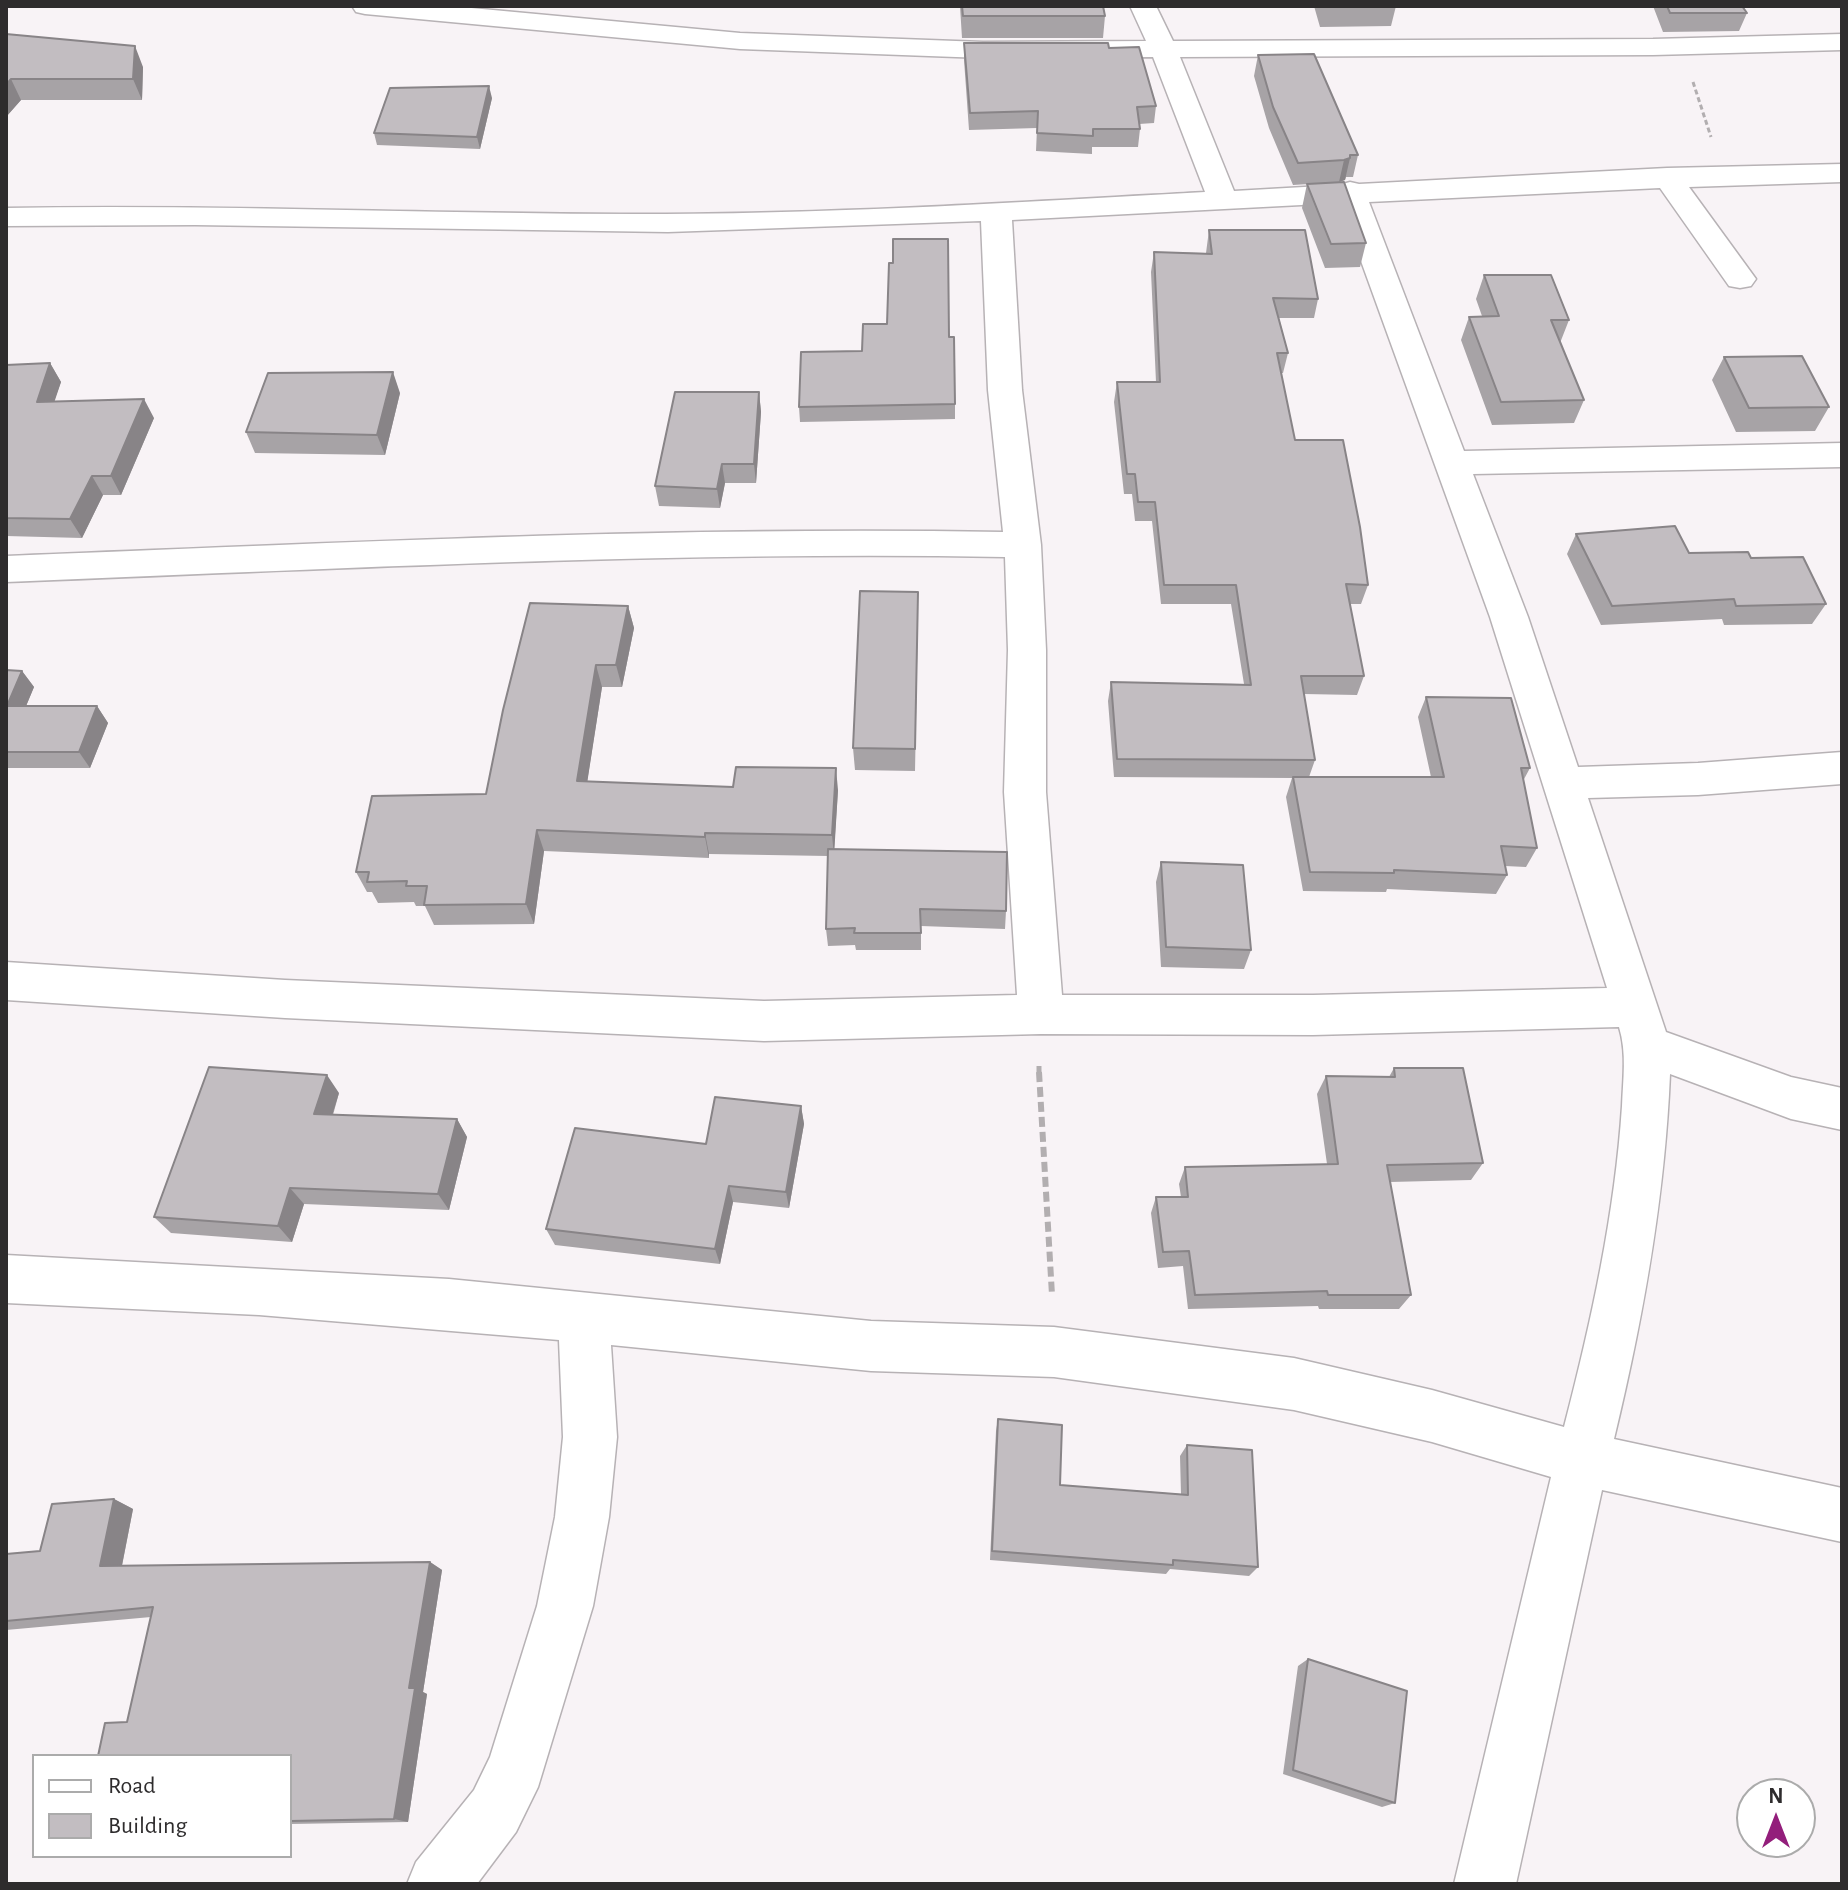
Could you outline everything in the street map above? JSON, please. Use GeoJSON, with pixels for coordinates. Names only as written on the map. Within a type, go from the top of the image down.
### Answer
{"type":"FeatureCollection","features":[{"type":"Feature","properties":{"kind":"street"},"geometry":{"type":"LineString","coordinates":[[365,6],[525,13],[770,42],[983,50],[1685,46],[1842,42]]}},
{"type":"Feature","properties":{"kind":"street"},"geometry":{"type":"LineString","coordinates":[[1143,6],[1164,50],[1222,199]]}},
{"type":"Feature","properties":{"kind":"street"},"geometry":{"type":"LineString","coordinates":[[6,217],[109,214],[563,223],[761,221],[1350,191],[1667,177],[1842,173]]}},
{"type":"Feature","properties":{"kind":"street"},"geometry":{"type":"LineString","coordinates":[[1667,177],[1740,279]]}},
{"type":"Feature","properties":{"kind":"street"},"geometry":{"type":"LineString","coordinates":[[1350,191],[1509,617],[1641,1026],[1643,1150],[1610,1351],[1581,1459],[1485,1884]]}},
{"type":"Feature","properties":{"kind":"street"},"geometry":{"type":"LineString","coordinates":[[996,210],[1005,390],[1023,545],[1027,650],[1025,792],[1041,1014]]}},
{"type":"Feature","properties":{"kind":"street"},"geometry":{"type":"LineString","coordinates":[[1451,463],[1842,455]]}},
{"type":"Feature","properties":{"kind":"street"},"geometry":{"type":"LineString","coordinates":[[6,569],[608,545],[870,542],[1023,545]]}},
{"type":"Feature","properties":{"kind":"street"},"geometry":{"type":"LineString","coordinates":[[1564,783],[1698,779],[1842,768]]}},
{"type":"Feature","properties":{"kind":"street"},"geometry":{"type":"LineString","coordinates":[[6,981],[285,999],[764,1021],[1041,1014],[1313,1015],[1641,1026],[1791,1098],[1842,1109]]}},
{"type":"Feature","properties":{"kind":"street"},"geometry":{"type":"LineString","coordinates":[[6,1279],[449,1304],[871,1346],[1054,1352],[1294,1384],[1432,1416],[1581,1459],[1842,1515]]}},
{"type":"Feature","properties":{"kind":"street"},"geometry":{"type":"LineString","coordinates":[[438,1884],[495,1811],[517,1766],[565,1606],[582,1517],[590,1437],[584,1318]]}},
{"type":"Feature","properties":{"kind":"path"},"geometry":{"type":"LineString","coordinates":[[1685,46],[1707,130],[1734,176]]}},
{"type":"Feature","properties":{"kind":"path"},"geometry":{"type":"LineString","coordinates":[[1041,1014],[1039,1102],[1054,1352]]}},
{"type":"Feature","properties":{"kind":"building"},"geometry":{"type":"Polygon","coordinates":[[[962,6],[1103,6],[1105,16],[963,16],[962,6]]]}},
{"type":"Feature","properties":{"kind":"building"},"geometry":{"type":"Polygon","coordinates":[[[1667,6],[1742,6],[1747,13],[1670,13],[1667,6]]]}},
{"type":"Feature","properties":{"kind":"building"},"geometry":{"type":"Polygon","coordinates":[[[6,34],[135,46],[133,79],[11,79],[6,85],[6,34]]]}},
{"type":"Feature","properties":{"kind":"building"},"geometry":{"type":"Polygon","coordinates":[[[964,43],[1108,43],[1109,48],[1139,47],[1156,106],[1137,107],[1140,129],[1093,129],[1093,136],[1037,133],[1038,111],[970,113],[964,43]]]}},
{"type":"Feature","properties":{"kind":"building"},"geometry":{"type":"Polygon","coordinates":[[[1314,54],[1358,155],[1350,155],[1344,160],[1298,163],[1273,107],[1258,55],[1314,54]]]}},
{"type":"Feature","properties":{"kind":"building"},"geometry":{"type":"Polygon","coordinates":[[[489,86],[477,137],[374,133],[390,88],[489,86]]]}},
{"type":"Feature","properties":{"kind":"building"},"geometry":{"type":"Polygon","coordinates":[[[1344,182],[1366,243],[1331,244],[1307,184],[1344,182]]]}},
{"type":"Feature","properties":{"kind":"building"},"geometry":{"type":"Polygon","coordinates":[[[1209,230],[1305,230],[1318,299],[1273,298],[1288,353],[1277,353],[1295,440],[1343,440],[1368,585],[1346,584],[1364,676],[1301,676],[1315,760],[1117,759],[1111,682],[1251,685],[1236,585],[1164,585],[1155,502],[1138,502],[1135,474],[1127,474],[1117,382],[1160,382],[1154,252],[1212,254],[1209,230]]]}},
{"type":"Feature","properties":{"kind":"building"},"geometry":{"type":"Polygon","coordinates":[[[893,239],[948,239],[949,337],[954,337],[955,404],[799,407],[801,352],[862,351],[863,324],[887,324],[893,239]]]}},
{"type":"Feature","properties":{"kind":"building"},"geometry":{"type":"Polygon","coordinates":[[[1484,275],[1551,275],[1569,320],[1551,320],[1584,400],[1501,402],[1469,317],[1499,316],[1484,275]]]}},
{"type":"Feature","properties":{"kind":"building"},"geometry":{"type":"Polygon","coordinates":[[[1802,356],[1829,407],[1749,408],[1724,357],[1802,356]]]}},
{"type":"Feature","properties":{"kind":"building"},"geometry":{"type":"Polygon","coordinates":[[[50,363],[37,402],[144,399],[111,476],[92,476],[70,519],[6,518],[6,365],[50,363]]]}},
{"type":"Feature","properties":{"kind":"building"},"geometry":{"type":"Polygon","coordinates":[[[393,372],[377,435],[246,432],[268,373],[393,372]]]}},
{"type":"Feature","properties":{"kind":"building"},"geometry":{"type":"Polygon","coordinates":[[[675,392],[759,392],[754,464],[722,464],[717,489],[655,486],[675,392]]]}},
{"type":"Feature","properties":{"kind":"building"},"geometry":{"type":"Polygon","coordinates":[[[1675,526],[1689,553],[1748,552],[1751,558],[1803,557],[1826,604],[1736,606],[1734,599],[1612,606],[1576,534],[1675,526]]]}},
{"type":"Feature","properties":{"kind":"building"},"geometry":{"type":"Polygon","coordinates":[[[860,591],[918,592],[915,749],[853,748],[860,591]]]}},
{"type":"Feature","properties":{"kind":"building"},"geometry":{"type":"Polygon","coordinates":[[[530,603],[628,606],[616,665],[596,665],[577,781],[733,787],[736,767],[836,768],[832,835],[705,833],[705,837],[537,830],[526,904],[424,905],[427,886],[406,886],[407,881],[367,882],[369,872],[356,872],[372,796],[486,794],[530,603]]]}},
{"type":"Feature","properties":{"kind":"building"},"geometry":{"type":"Polygon","coordinates":[[[6,670],[22,671],[7,706],[97,706],[79,752],[6,752],[6,670]]]}},
{"type":"Feature","properties":{"kind":"building"},"geometry":{"type":"Polygon","coordinates":[[[1426,697],[1511,698],[1530,768],[1521,768],[1537,848],[1501,846],[1507,875],[1394,870],[1394,873],[1310,872],[1293,777],[1444,777],[1426,697]]]}},
{"type":"Feature","properties":{"kind":"building"},"geometry":{"type":"Polygon","coordinates":[[[828,849],[1007,852],[1006,911],[920,909],[921,933],[854,933],[855,928],[826,929],[828,849]]]}},
{"type":"Feature","properties":{"kind":"building"},"geometry":{"type":"Polygon","coordinates":[[[1161,862],[1243,865],[1251,950],[1166,947],[1161,862]]]}},
{"type":"Feature","properties":{"kind":"building"},"geometry":{"type":"Polygon","coordinates":[[[209,1067],[327,1075],[314,1114],[457,1119],[438,1194],[290,1188],[278,1226],[154,1217],[209,1067]]]}},
{"type":"Feature","properties":{"kind":"building"},"geometry":{"type":"Polygon","coordinates":[[[1394,1068],[1463,1068],[1483,1163],[1387,1165],[1411,1295],[1328,1295],[1327,1291],[1195,1295],[1189,1251],[1163,1252],[1156,1197],[1188,1197],[1185,1167],[1338,1164],[1326,1076],[1395,1077],[1394,1068]]]}},
{"type":"Feature","properties":{"kind":"building"},"geometry":{"type":"Polygon","coordinates":[[[715,1097],[801,1106],[786,1192],[729,1186],[715,1249],[546,1229],[575,1128],[706,1144],[715,1097]]]}},
{"type":"Feature","properties":{"kind":"building"},"geometry":{"type":"Polygon","coordinates":[[[998,1419],[1062,1425],[1060,1485],[1188,1495],[1187,1445],[1252,1450],[1258,1567],[1173,1560],[1173,1565],[992,1551],[998,1419]]]}},
{"type":"Feature","properties":{"kind":"building"},"geometry":{"type":"Polygon","coordinates":[[[114,1499],[100,1566],[430,1562],[409,1688],[415,1688],[394,1819],[292,1821],[292,1754],[98,1754],[105,1723],[127,1722],[153,1607],[6,1621],[6,1554],[40,1551],[52,1504],[114,1499]]]}},
{"type":"Feature","properties":{"kind":"building"},"geometry":{"type":"Polygon","coordinates":[[[1308,1659],[1407,1691],[1395,1803],[1293,1770],[1308,1659]]]}}]}
